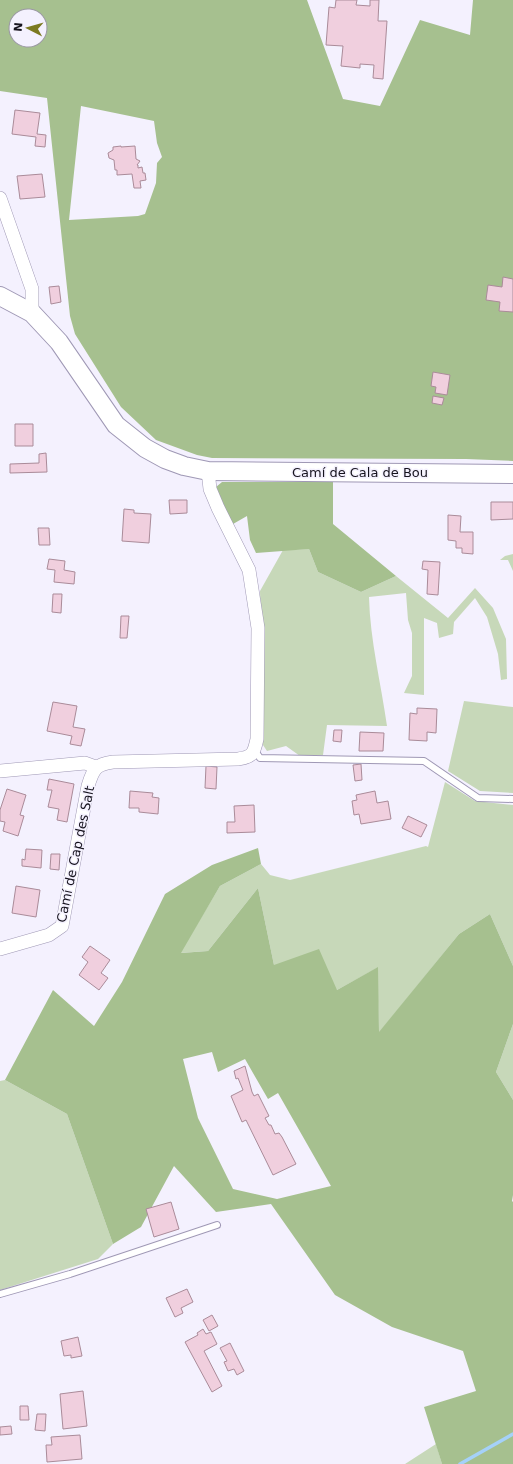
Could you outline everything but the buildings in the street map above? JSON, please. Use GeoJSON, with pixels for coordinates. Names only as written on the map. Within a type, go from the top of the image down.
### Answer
{"type":"FeatureCollection","features":[{"type":"Feature","properties":{"kind":"street"},"geometry":{"type":"LineString","coordinates":[[0,198],[32,289],[32,313]]}},
{"type":"Feature","properties":{"kind":"street"},"geometry":{"type":"LineString","coordinates":[[0,296],[32,313],[59,342],[116,425],[145,448],[165,459],[184,466],[208,471],[210,489],[249,570],[258,628],[257,739],[255,751],[248,758],[238,760],[113,762],[96,767],[85,763],[0,771]]}},
{"type":"Feature","properties":{"kind":"street","name":"Camí de Cala de Bou"},"geometry":{"type":"LineString","coordinates":[[208,471],[513,474]]}},
{"type":"Feature","properties":{"kind":"street","name":"Camí de Cap des Salt"},"geometry":{"type":"LineString","coordinates":[[0,949],[49,935],[62,926],[88,786],[91,775],[96,767]]}},
{"type":"Feature","properties":{"kind":"lane"},"geometry":{"type":"LineString","coordinates":[[255,751],[260,758],[424,761],[478,798],[513,799]]}},
{"type":"Feature","properties":{"kind":"lane"},"geometry":{"type":"LineString","coordinates":[[0,1294],[70,1274],[217,1225]]}},
{"type":"Feature","properties":{"kind":"green space"},"geometry":{"type":"Polygon","coordinates":[[[0,0],[307,0],[343,99],[380,106],[420,20],[470,35],[473,0],[513,0],[513,461],[466,459],[212,458],[197,455],[156,440],[121,407],[75,334],[70,316],[47,98],[0,91],[0,0]],[[81,106],[69,220],[138,216],[145,214],[156,183],[157,163],[162,157],[157,143],[154,121],[81,106]]]}},
{"type":"Feature","properties":{"kind":"green space"},"geometry":{"type":"Polygon","coordinates":[[[222,482],[333,482],[333,524],[396,576],[361,592],[318,572],[309,549],[256,553],[250,540],[247,516],[233,524],[220,500],[216,487],[222,482]]]}},
{"type":"Feature","properties":{"kind":"green space"},"geometry":{"type":"Polygon","coordinates":[[[309,549],[318,572],[361,592],[396,576],[448,618],[475,588],[493,608],[506,639],[507,679],[501,680],[498,654],[487,617],[475,598],[454,622],[453,634],[439,638],[437,623],[424,618],[424,695],[404,693],[412,676],[412,633],[408,620],[406,593],[369,597],[374,645],[387,726],[327,725],[323,755],[300,756],[286,746],[267,751],[263,745],[260,710],[260,591],[283,550],[309,549]]]}},
{"type":"Feature","properties":{"kind":"green space"},"geometry":{"type":"Polygon","coordinates":[[[513,554],[513,571],[508,560],[500,560],[505,556],[513,554]]]}},
{"type":"Feature","properties":{"kind":"green space"},"geometry":{"type":"Polygon","coordinates":[[[464,701],[513,707],[513,793],[480,791],[448,771],[464,701]]]}},
{"type":"Feature","properties":{"kind":"green space"},"geometry":{"type":"Polygon","coordinates":[[[445,782],[475,801],[513,805],[513,966],[490,914],[459,934],[379,1033],[377,968],[337,990],[274,965],[258,888],[208,951],[180,953],[220,886],[261,864],[270,875],[290,880],[426,846],[428,847],[445,782]]]}},
{"type":"Feature","properties":{"kind":"green space"},"geometry":{"type":"Polygon","coordinates":[[[258,848],[261,864],[220,886],[181,953],[208,951],[258,888],[274,965],[319,949],[337,990],[378,967],[379,1032],[459,934],[490,914],[513,966],[513,1024],[496,1072],[513,1100],[513,1464],[442,1464],[424,1407],[476,1391],[463,1351],[392,1327],[335,1295],[271,1204],[216,1212],[174,1166],[141,1227],[113,1244],[67,1114],[5,1080],[53,990],[94,1026],[122,982],[165,894],[212,865],[258,848]],[[212,1052],[183,1059],[198,1118],[233,1189],[277,1199],[331,1186],[278,1093],[268,1099],[245,1059],[218,1072],[212,1052]]]}},
{"type":"Feature","properties":{"kind":"green space"},"geometry":{"type":"Polygon","coordinates":[[[513,1024],[513,1100],[496,1072],[513,1024]]]}},
{"type":"Feature","properties":{"kind":"green space"},"geometry":{"type":"Polygon","coordinates":[[[5,1080],[67,1114],[113,1244],[98,1259],[0,1290],[0,1081],[5,1080]]]}},
{"type":"Feature","properties":{"kind":"green space"},"geometry":{"type":"Polygon","coordinates":[[[436,1444],[442,1464],[405,1464],[436,1444]]]}},
{"type":"Feature","properties":{"kind":"waterway"},"geometry":{"type":"LineString","coordinates":[[460,1464],[513,1434]]}}]}
